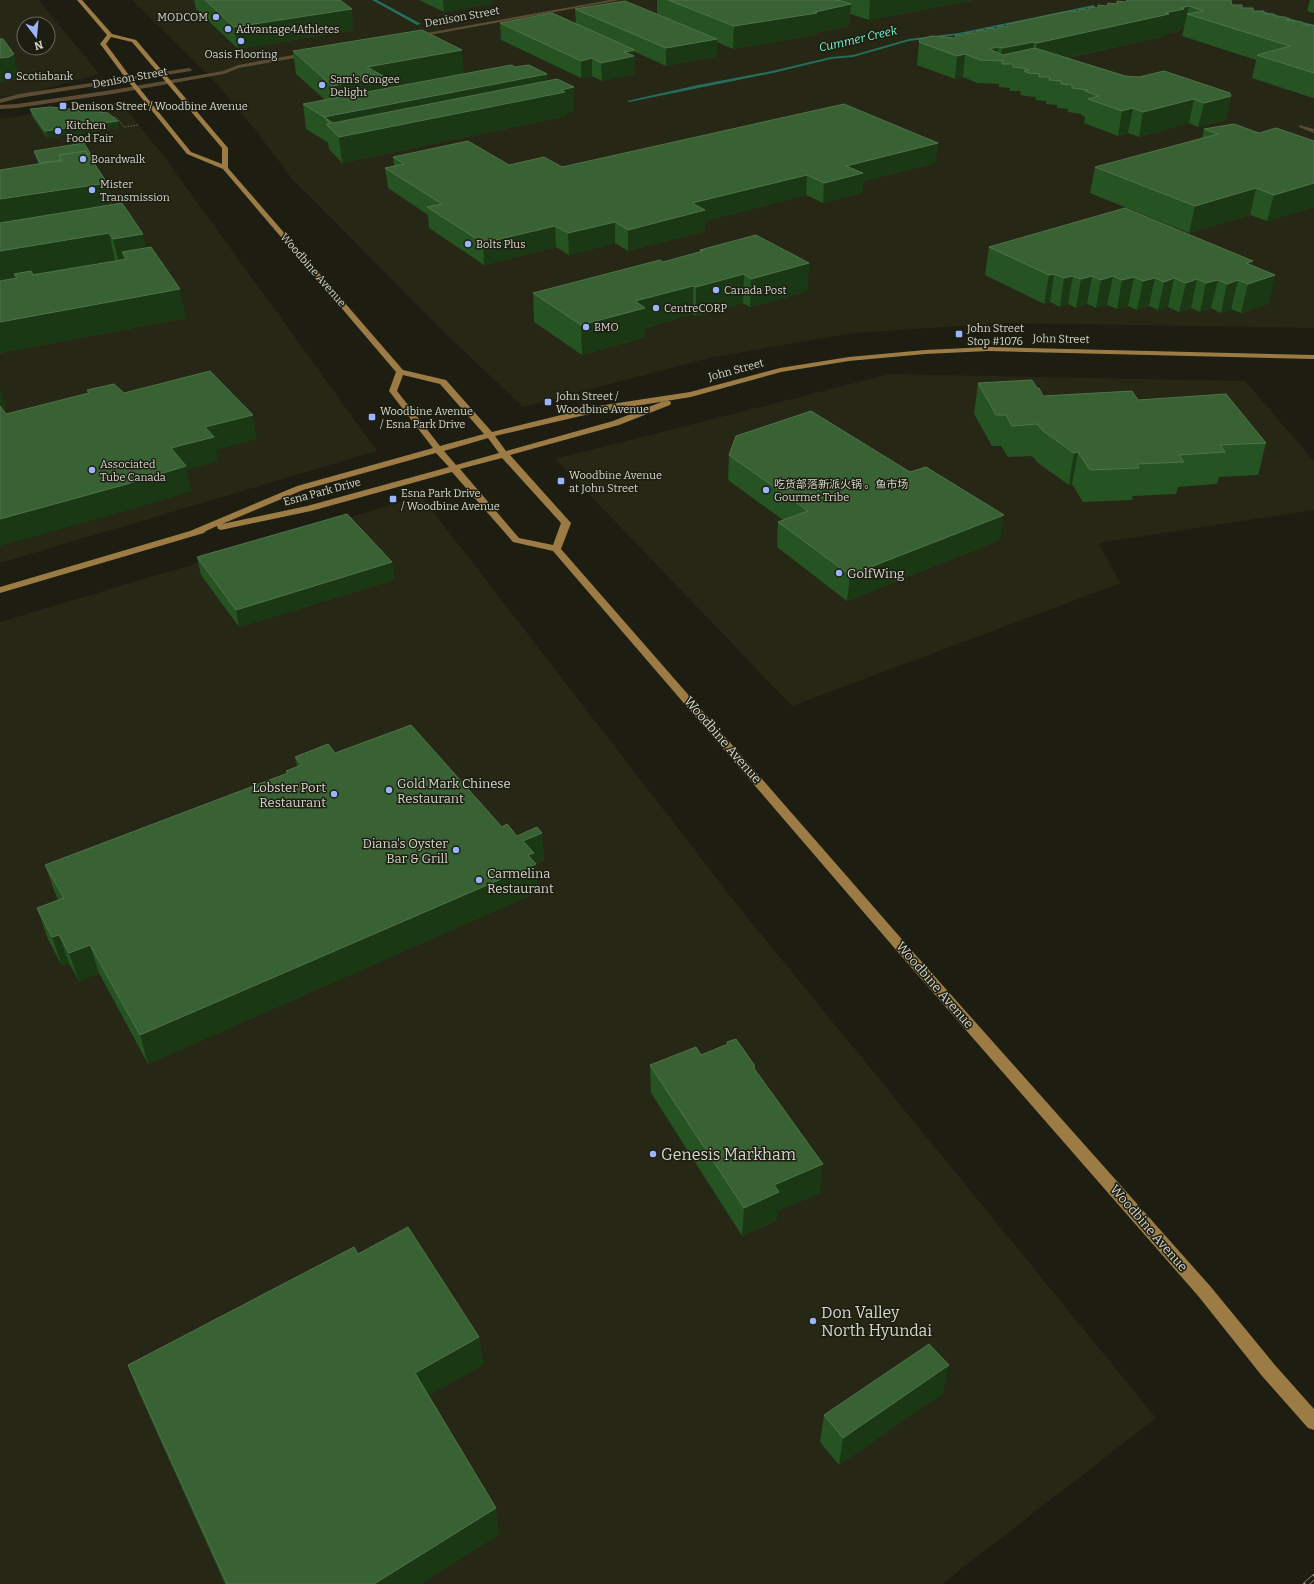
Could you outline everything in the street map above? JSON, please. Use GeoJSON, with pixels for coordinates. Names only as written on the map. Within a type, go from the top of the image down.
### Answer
{"type":"FeatureCollection","features":[{"type":"Feature","properties":{"kind":"main road"},"geometry":{"type":"LineString","coordinates":[[79,0],[110,35],[134,41],[225,148],[225,168]]}},
{"type":"Feature","properties":{"kind":"main road","name":"Woodbine Avenue"},"geometry":{"type":"LineString","coordinates":[[110,35],[103,44],[136,88],[189,153],[225,168],[400,372]]}},
{"type":"Feature","properties":{"kind":"main road","name":"John Street"},"geometry":{"type":"LineString","coordinates":[[438,449],[598,409],[691,394],[780,370],[849,359],[925,352],[988,349],[1314,357]]}},
{"type":"Feature","properties":{"kind":"main road"},"geometry":{"type":"LineString","coordinates":[[400,372],[443,382],[490,435],[504,454],[566,523],[556,549],[516,540],[438,449],[393,391],[400,372]]}},
{"type":"Feature","properties":{"kind":"main road","name":"John Street"},"geometry":{"type":"LineString","coordinates":[[454,468],[616,423],[691,394]]}},
{"type":"Feature","properties":{"kind":"main road","name":"Esna Park Drive"},"geometry":{"type":"LineString","coordinates":[[194,532],[300,488],[438,449]]}},
{"type":"Feature","properties":{"kind":"main road","name":"Esna Park Drive"},"geometry":{"type":"LineString","coordinates":[[0,590],[194,532],[308,509],[454,468]]}},
{"type":"Feature","properties":{"kind":"main road","name":"Woodbine Avenue"},"geometry":{"type":"LineString","coordinates":[[556,549],[908,955],[1205,1292],[1268,1370],[1314,1422]]}},
{"type":"Feature","properties":{"kind":"street","name":"Denison Street"},"geometry":{"type":"LineString","coordinates":[[410,36],[618,0]]}},
{"type":"Feature","properties":{"kind":"street","name":"Denison Street"},"geometry":{"type":"LineString","coordinates":[[219,66],[238,66],[317,53]]}},
{"type":"Feature","properties":{"kind":"street","name":"Denison Street"},"geometry":{"type":"LineString","coordinates":[[0,107],[17,106],[136,88],[224,72],[238,66]]}},
{"type":"Feature","properties":{"kind":"street","name":"Denison Street"},"geometry":{"type":"LineString","coordinates":[[0,101],[19,96],[198,69]]}},
{"type":"Feature","properties":{"kind":"street"},"geometry":{"type":"LineString","coordinates":[[1301,126],[1314,131]]}},
{"type":"Feature","properties":{"kind":"path"},"geometry":{"type":"LineString","coordinates":[[110,117],[117,118],[124,127],[138,125]]}},
{"type":"Feature","properties":{"kind":"shaded area"},"geometry":{"type":"Polygon","coordinates":[[[0,0],[39,0],[52,16],[16,16],[16,56],[56,56],[56,21],[99,74],[30,93],[0,97],[0,0]]]}},
{"type":"Feature","properties":{"kind":"shaded area"},"geometry":{"type":"Polygon","coordinates":[[[132,0],[1314,0],[1314,328],[1007,323],[853,333],[709,358],[523,407],[452,340],[292,179],[257,132],[214,81],[132,0]]]}},
{"type":"Feature","properties":{"kind":"shaded area"},"geometry":{"type":"Polygon","coordinates":[[[99,103],[121,103],[163,155],[377,451],[0,563],[0,119],[99,103]]]}},
{"type":"Feature","properties":{"kind":"shaded area"},"geometry":{"type":"Polygon","coordinates":[[[890,374],[1245,381],[1314,461],[1314,510],[1098,543],[1121,583],[792,706],[555,459],[890,374]]]}},
{"type":"Feature","properties":{"kind":"shaded area"},"geometry":{"type":"Polygon","coordinates":[[[421,496],[738,906],[1156,1418],[942,1584],[0,1584],[0,622],[421,496]]]}},
{"type":"Feature","properties":{"kind":"building"},"geometry":{"type":"Polygon","coordinates":[[[205,0],[340,0],[352,9],[234,27],[205,0]]]}},
{"type":"Feature","properties":{"kind":"building"},"geometry":{"type":"Polygon","coordinates":[[[668,0],[838,0],[851,4],[815,12],[817,13],[734,26],[668,0]]]}},
{"type":"Feature","properties":{"kind":"building"},"geometry":{"type":"Polygon","coordinates":[[[1127,0],[1231,0],[1232,5],[1242,5],[1242,8],[1253,8],[1253,11],[1264,11],[1264,14],[1274,14],[1275,17],[1285,17],[1290,19],[1286,20],[1302,22],[1303,25],[1313,25],[1314,73],[1257,55],[1290,46],[1187,14],[1204,11],[1189,6],[1181,8],[1184,9],[1165,13],[1169,14],[1037,43],[1034,42],[989,49],[1003,55],[1035,48],[1125,76],[1139,77],[1164,71],[1230,93],[1231,96],[1204,103],[1194,99],[1143,112],[1133,108],[1122,111],[1088,99],[1099,96],[1085,91],[1088,90],[1072,88],[1072,85],[1061,84],[1061,81],[1049,80],[1050,77],[1039,77],[1039,74],[1024,71],[1029,70],[1013,67],[1013,64],[1002,64],[1003,61],[980,60],[965,54],[957,56],[919,42],[920,39],[932,36],[955,38],[956,35],[976,33],[977,30],[987,31],[987,28],[997,29],[998,26],[1007,27],[1008,24],[1069,11],[1079,12],[1079,9],[1088,10],[1089,7],[1098,8],[1098,5],[1107,6],[1108,3],[1117,4],[1117,1],[1126,2],[1127,0]]]}},
{"type":"Feature","properties":{"kind":"building"},"geometry":{"type":"Polygon","coordinates":[[[625,1],[717,39],[666,48],[575,9],[625,1]]]}},
{"type":"Feature","properties":{"kind":"building"},"geometry":{"type":"Polygon","coordinates":[[[552,13],[635,50],[624,52],[634,56],[601,63],[592,58],[581,61],[500,23],[552,13]]]}},
{"type":"Feature","properties":{"kind":"building"},"geometry":{"type":"Polygon","coordinates":[[[422,30],[462,50],[367,67],[383,76],[332,86],[293,51],[422,30]]]}},
{"type":"Feature","properties":{"kind":"building"},"geometry":{"type":"Polygon","coordinates":[[[0,39],[3,39],[14,54],[9,57],[0,58],[0,39]]]}},
{"type":"Feature","properties":{"kind":"building"},"geometry":{"type":"Polygon","coordinates":[[[511,65],[515,67],[529,65],[547,74],[324,117],[303,104],[511,65]]]}},
{"type":"Feature","properties":{"kind":"building"},"geometry":{"type":"Polygon","coordinates":[[[557,79],[574,87],[561,90],[565,92],[339,137],[326,124],[330,124],[324,117],[333,123],[557,79]]]}},
{"type":"Feature","properties":{"kind":"building"},"geometry":{"type":"Polygon","coordinates":[[[844,104],[938,143],[846,166],[863,173],[824,183],[807,175],[692,203],[705,210],[628,230],[615,222],[568,233],[555,226],[483,243],[427,207],[442,204],[385,168],[404,164],[393,157],[468,141],[509,165],[544,157],[562,167],[844,104]]]}},
{"type":"Feature","properties":{"kind":"building"},"geometry":{"type":"Polygon","coordinates":[[[51,107],[108,113],[118,121],[45,131],[30,109],[51,107]]]}},
{"type":"Feature","properties":{"kind":"building"},"geometry":{"type":"Polygon","coordinates":[[[1234,124],[1259,133],[1276,128],[1314,141],[1314,183],[1274,195],[1256,188],[1195,206],[1095,167],[1218,134],[1204,129],[1234,124]]]}},
{"type":"Feature","properties":{"kind":"building"},"geometry":{"type":"Polygon","coordinates":[[[84,143],[91,155],[88,155],[86,151],[59,155],[61,161],[40,163],[34,151],[84,143]]]}},
{"type":"Feature","properties":{"kind":"building"},"geometry":{"type":"Polygon","coordinates":[[[86,151],[107,183],[0,199],[0,170],[63,160],[59,155],[86,151]]]}},
{"type":"Feature","properties":{"kind":"building"},"geometry":{"type":"Polygon","coordinates":[[[122,203],[143,234],[113,239],[109,233],[0,251],[0,223],[122,203]]]}},
{"type":"Feature","properties":{"kind":"building"},"geometry":{"type":"Polygon","coordinates":[[[1125,208],[1253,261],[1246,263],[1275,275],[1248,284],[1238,280],[1227,284],[1218,280],[1206,283],[1197,279],[1186,283],[1174,278],[1164,282],[1155,278],[1143,281],[1134,277],[1122,280],[1113,276],[1101,280],[1092,276],[1081,279],[1073,276],[1064,278],[1054,274],[1049,275],[989,247],[1125,208]]]}},
{"type":"Feature","properties":{"kind":"building"},"geometry":{"type":"Polygon","coordinates":[[[756,235],[809,263],[751,279],[744,274],[635,301],[645,308],[581,325],[533,293],[660,260],[663,262],[703,251],[700,250],[756,235]]]}},
{"type":"Feature","properties":{"kind":"building"},"geometry":{"type":"Polygon","coordinates":[[[151,247],[180,289],[0,322],[0,281],[17,278],[14,274],[31,271],[33,275],[127,259],[122,252],[151,247]]]}},
{"type":"Feature","properties":{"kind":"building","name":"Associated Tube Canada"},"geometry":{"type":"Polygon","coordinates":[[[210,371],[253,415],[205,427],[214,437],[171,448],[186,466],[0,519],[0,406],[6,414],[89,393],[87,390],[114,384],[124,393],[210,371]]]}},
{"type":"Feature","properties":{"kind":"building"},"geometry":{"type":"Polygon","coordinates":[[[1032,380],[1037,388],[1039,388],[1043,396],[1132,391],[1138,400],[1226,394],[1266,443],[1220,445],[1225,452],[1179,455],[1184,462],[1137,464],[1139,468],[1090,470],[1078,452],[1074,453],[1043,431],[1037,424],[1012,426],[1006,415],[996,415],[978,383],[1032,380]]]}},
{"type":"Feature","properties":{"kind":"building"},"geometry":{"type":"Polygon","coordinates":[[[811,411],[910,472],[926,467],[1004,515],[850,575],[778,522],[808,511],[729,455],[736,436],[811,411]]]}},
{"type":"Feature","properties":{"kind":"building"},"geometry":{"type":"Polygon","coordinates":[[[347,514],[392,562],[236,610],[197,557],[347,514]]]}},
{"type":"Feature","properties":{"kind":"building"},"geometry":{"type":"Polygon","coordinates":[[[411,725],[502,827],[507,824],[517,836],[537,827],[542,833],[523,841],[534,853],[528,855],[536,864],[140,1035],[90,945],[69,953],[59,935],[52,937],[37,908],[64,898],[45,865],[288,773],[286,771],[302,765],[295,757],[328,744],[335,753],[411,725]]]}},
{"type":"Feature","properties":{"kind":"building"},"geometry":{"type":"Polygon","coordinates":[[[736,1039],[755,1066],[753,1067],[823,1164],[774,1185],[779,1192],[744,1208],[650,1065],[696,1047],[701,1055],[728,1044],[727,1042],[736,1039]]]}},
{"type":"Feature","properties":{"kind":"building"},"geometry":{"type":"Polygon","coordinates":[[[408,1227],[479,1337],[415,1373],[496,1508],[374,1584],[227,1584],[128,1365],[354,1247],[358,1254],[408,1227]]]}},
{"type":"Feature","properties":{"kind":"building"},"geometry":{"type":"Polygon","coordinates":[[[929,1344],[949,1365],[843,1438],[824,1415],[929,1344]]]}},
{"type":"Feature","properties":{"kind":"waterway","name":"Cummer Creek"},"geometry":{"type":"LineString","coordinates":[[374,0],[419,24]]}},
{"type":"Feature","properties":{"kind":"waterway","name":"Cummer Creek"},"geometry":{"type":"LineString","coordinates":[[629,101],[773,72],[831,58],[853,56],[909,40],[959,34],[1094,6]]}},
{"type":"Feature","properties":{"kind":"waterway","name":"Cummer Creek"},"geometry":{"type":"LineString","coordinates":[[1263,12],[1314,26]]}},
{"type":"Feature","properties":{"kind":"railway"},"geometry":{"type":"LineString","coordinates":[[1306,1584],[1314,1577]]}},
{"type":"Feature","properties":{"kind":"place","name":"MODCOM"},"geometry":{"type":"Point","coordinates":[216,17]}},
{"type":"Feature","properties":{"kind":"place","name":"Advantage4Athletes"},"geometry":{"type":"Point","coordinates":[228,29]}},
{"type":"Feature","properties":{"kind":"place","name":"Oasis Flooring"},"geometry":{"type":"Point","coordinates":[241,41]}},
{"type":"Feature","properties":{"kind":"place","name":"Scotiabank"},"geometry":{"type":"Point","coordinates":[8,76]}},
{"type":"Feature","properties":{"kind":"place","name":"Sam's Congee Delight"},"geometry":{"type":"Point","coordinates":[322,85]}},
{"type":"Feature","properties":{"kind":"place","name":"Denison Street / Woodbine Avenue"},"geometry":{"type":"Point","coordinates":[63,106]}},
{"type":"Feature","properties":{"kind":"place","name":"Kitchen Food Fair"},"geometry":{"type":"Point","coordinates":[58,131]}},
{"type":"Feature","properties":{"kind":"place","name":"Boardwalk"},"geometry":{"type":"Point","coordinates":[83,159]}},
{"type":"Feature","properties":{"kind":"place","name":"Mister Transmission"},"geometry":{"type":"Point","coordinates":[92,190]}},
{"type":"Feature","properties":{"kind":"place","name":"Bolts Plus"},"geometry":{"type":"Point","coordinates":[468,244]}},
{"type":"Feature","properties":{"kind":"place","name":"Canada Post"},"geometry":{"type":"Point","coordinates":[716,290]}},
{"type":"Feature","properties":{"kind":"place","name":"CentreCORP"},"geometry":{"type":"Point","coordinates":[656,308]}},
{"type":"Feature","properties":{"kind":"place","name":"BMO"},"geometry":{"type":"Point","coordinates":[586,327]}},
{"type":"Feature","properties":{"kind":"place","name":"John Street Stop #1076"},"geometry":{"type":"Point","coordinates":[959,334]}},
{"type":"Feature","properties":{"kind":"place","name":"John Street / Woodbine Avenue"},"geometry":{"type":"Point","coordinates":[548,402]}},
{"type":"Feature","properties":{"kind":"place","name":"Woodbine Avenue / Esna Park Drive"},"geometry":{"type":"Point","coordinates":[372,417]}},
{"type":"Feature","properties":{"kind":"place","name":"Associated Tube Canada"},"geometry":{"type":"Point","coordinates":[92,470]}},
{"type":"Feature","properties":{"kind":"place","name":"Woodbine Avenue at John Street"},"geometry":{"type":"Point","coordinates":[561,481]}},
{"type":"Feature","properties":{"kind":"place","name":"吃货部落新派火锅 。鱼市场 Gourmet Tribe"},"geometry":{"type":"Point","coordinates":[766,490]}},
{"type":"Feature","properties":{"kind":"place","name":"Esna Park Drive / Woodbine Avenue"},"geometry":{"type":"Point","coordinates":[393,499]}},
{"type":"Feature","properties":{"kind":"place","name":"GolfWing"},"geometry":{"type":"Point","coordinates":[839,573]}},
{"type":"Feature","properties":{"kind":"place","name":"Gold Mark Chinese Restaurant"},"geometry":{"type":"Point","coordinates":[389,790]}},
{"type":"Feature","properties":{"kind":"place","name":"Lobster Port Restaurant"},"geometry":{"type":"Point","coordinates":[334,794]}},
{"type":"Feature","properties":{"kind":"place","name":"Diana's Oyster Bar & Grill"},"geometry":{"type":"Point","coordinates":[456,850]}},
{"type":"Feature","properties":{"kind":"place","name":"Carmelina Restaurant"},"geometry":{"type":"Point","coordinates":[479,880]}},
{"type":"Feature","properties":{"kind":"place","name":"Genesis Markham"},"geometry":{"type":"Point","coordinates":[653,1154]}},
{"type":"Feature","properties":{"kind":"place","name":"Don Valley North Hyundai"},"geometry":{"type":"Point","coordinates":[813,1321]}}]}
